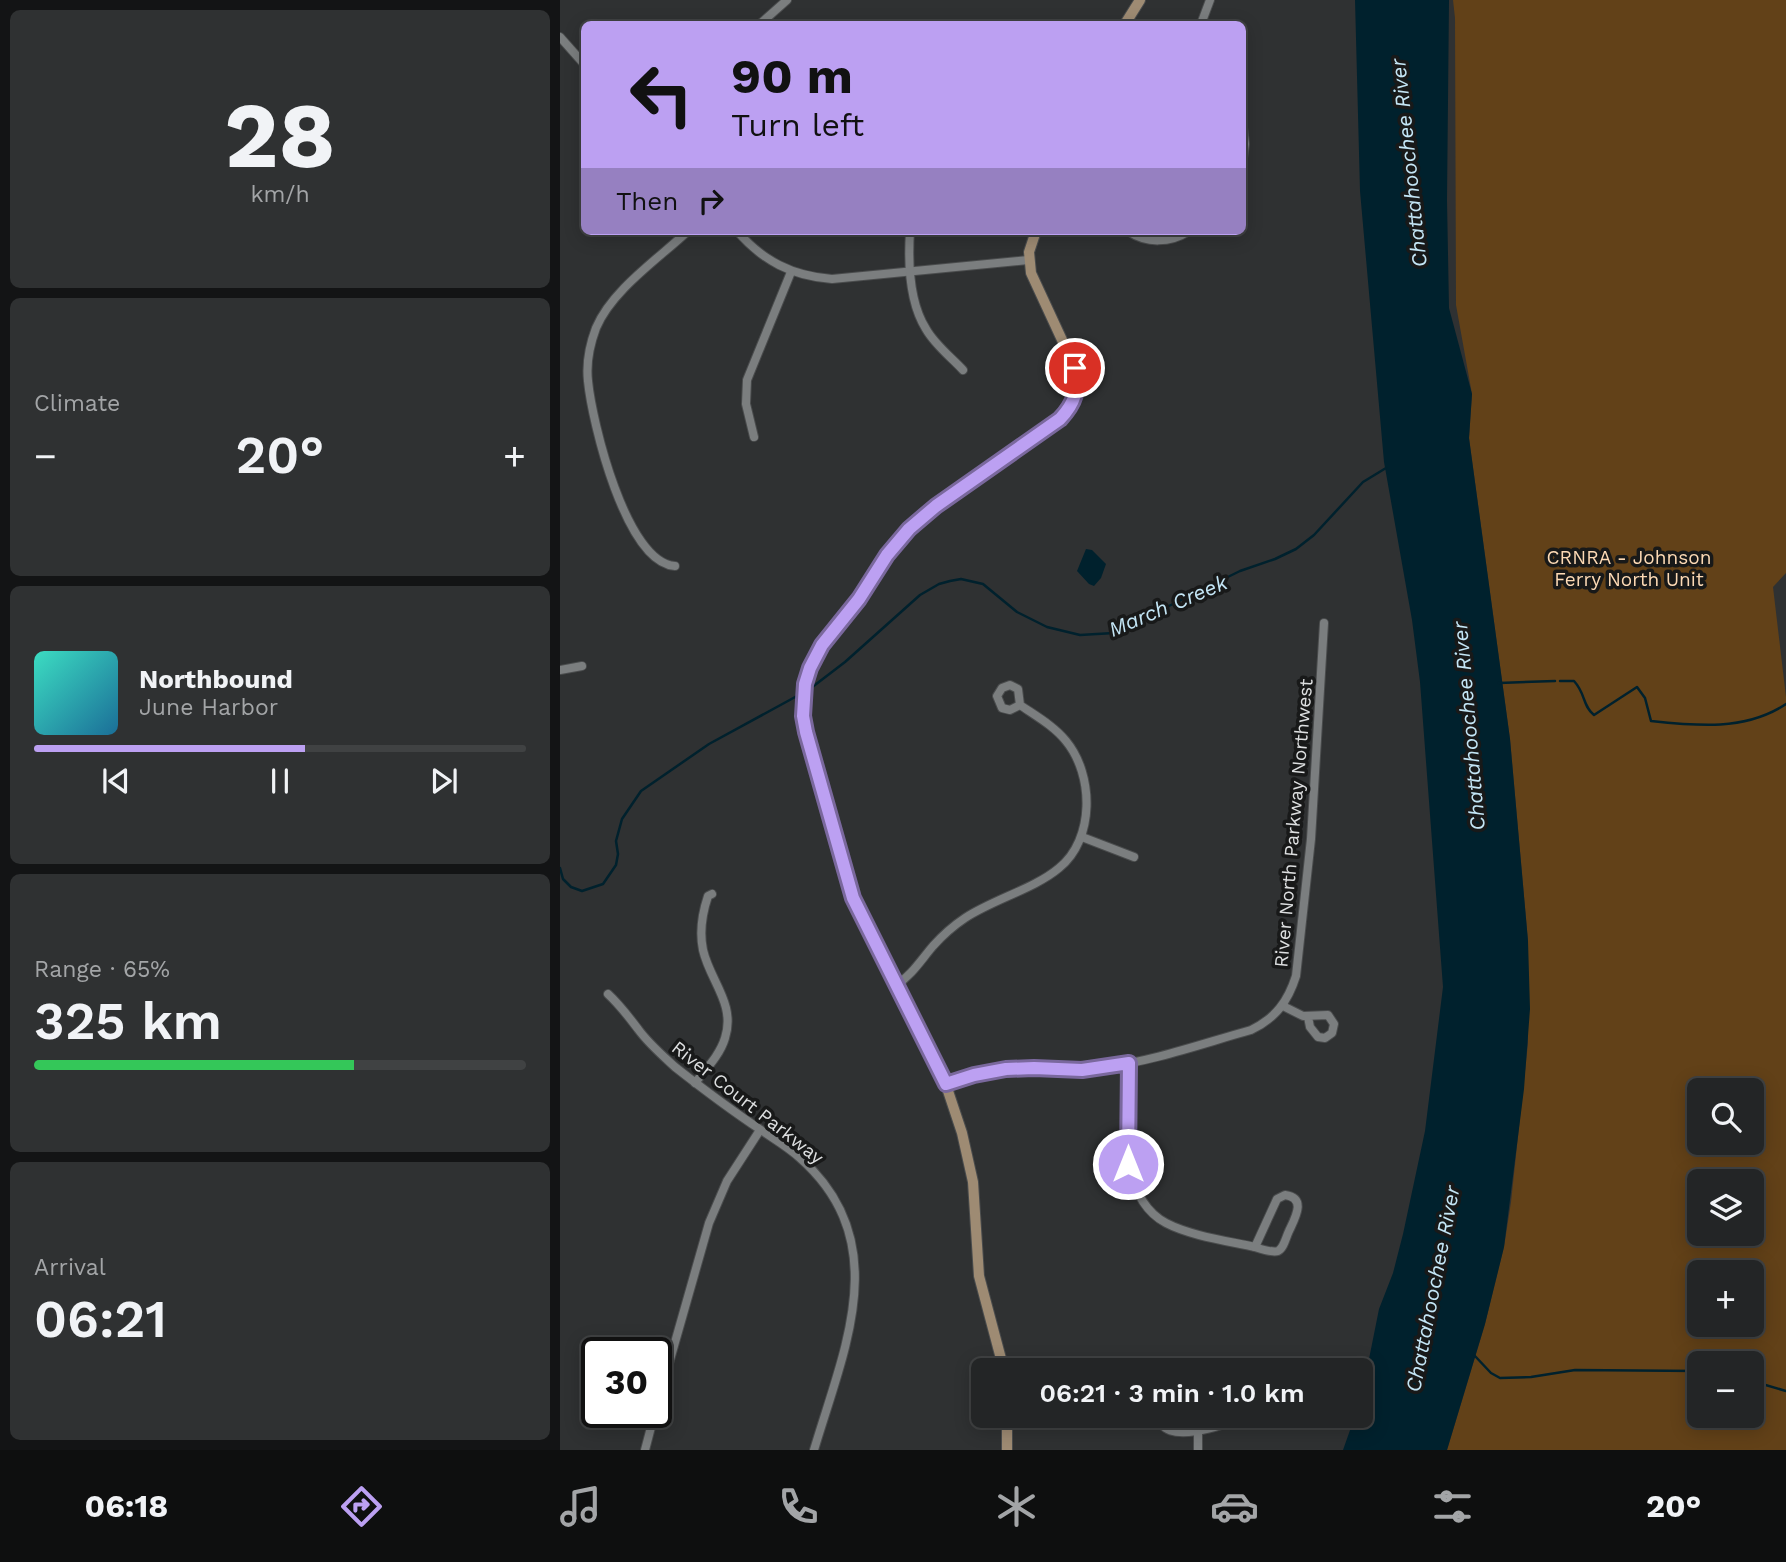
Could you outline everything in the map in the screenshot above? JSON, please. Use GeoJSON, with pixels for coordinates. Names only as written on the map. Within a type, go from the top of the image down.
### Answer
{"type":"FeatureCollection","features":[{"type":"Feature","properties":{"kind":"street"},"geometry":{"type":"LineString","coordinates":[[763,21],[787,0]]}},
{"type":"Feature","properties":{"kind":"street"},"geometry":{"type":"LineString","coordinates":[[1127,21],[1140,0]]}},
{"type":"Feature","properties":{"kind":"street"},"geometry":{"type":"LineString","coordinates":[[1202,21],[1210,0]]}},
{"type":"Feature","properties":{"kind":"street"},"geometry":{"type":"LineString","coordinates":[[560,37],[581,61]]}},
{"type":"Feature","properties":{"kind":"street"},"geometry":{"type":"LineString","coordinates":[[675,566],[663,564],[653,557],[618,500],[587,378],[591,345],[604,314],[623,290],[684,235]]}},
{"type":"Feature","properties":{"kind":"street"},"geometry":{"type":"LineString","coordinates":[[741,235],[772,263],[791,272],[832,279],[1028,260]]}},
{"type":"Feature","properties":{"kind":"street"},"geometry":{"type":"LineString","coordinates":[[910,235],[914,299],[924,327],[963,370]]}},
{"type":"Feature","properties":{"kind":"street"},"geometry":{"type":"LineString","coordinates":[[1001,1358],[979,1276],[974,1182],[946,1084],[853,898],[803,716],[805,684],[822,645],[909,529],[936,506],[1060,419],[1077,394],[1075,368],[1036,286],[1028,260],[1035,235]]}},
{"type":"Feature","properties":{"kind":"street"},"geometry":{"type":"LineString","coordinates":[[1134,235],[1158,241],[1182,235]]}},
{"type":"Feature","properties":{"kind":"street"},"geometry":{"type":"LineString","coordinates":[[754,437],[746,404],[747,380],[791,272]]}},
{"type":"Feature","properties":{"kind":"street","name":"River North Parkway Northwest"},"geometry":{"type":"LineString","coordinates":[[946,1084],[1006,1069],[1082,1070],[1129,1063],[1251,1030],[1269,1020],[1283,1006],[1296,976],[1311,839],[1324,623]]}},
{"type":"Feature","properties":{"kind":"street"},"geometry":{"type":"LineString","coordinates":[[560,670],[582,666]]}},
{"type":"Feature","properties":{"kind":"street"},"geometry":{"type":"LineString","coordinates":[[896,985],[906,979],[948,931],[988,904],[1060,868],[1073,854],[1082,837],[1086,821],[1086,800],[1082,774],[1075,755],[1056,730],[1020,705]]}},
{"type":"Feature","properties":{"kind":"street"},"geometry":{"type":"LineString","coordinates":[[1082,837],[1134,858]]}},
{"type":"Feature","properties":{"kind":"street"},"geometry":{"type":"LineString","coordinates":[[695,1083],[721,1049],[728,1024],[726,1001],[707,963],[701,939],[703,909],[708,896],[712,894]]}},
{"type":"Feature","properties":{"kind":"street","name":"River Court Parkway"},"geometry":{"type":"LineString","coordinates":[[608,994],[628,1013],[638,1030],[656,1050],[695,1083],[801,1159],[830,1192],[845,1222],[854,1254],[855,1300],[851,1323],[814,1450]]}},
{"type":"Feature","properties":{"kind":"street"},"geometry":{"type":"LineString","coordinates":[[1283,1006],[1308,1017]]}},
{"type":"Feature","properties":{"kind":"street"},"geometry":{"type":"LineString","coordinates":[[1129,1063],[1128,1164],[1131,1181],[1138,1195],[1151,1211],[1165,1222],[1255,1247],[1274,1251],[1281,1248],[1298,1210],[1298,1202],[1293,1197],[1285,1195],[1277,1199],[1255,1247]]}},
{"type":"Feature","properties":{"kind":"street"},"geometry":{"type":"LineString","coordinates":[[672,1354],[709,1223],[727,1181],[760,1130]]}},
{"type":"Feature","properties":{"kind":"street"},"geometry":{"type":"LineString","coordinates":[[645,1450],[651,1428]]}},
{"type":"Feature","properties":{"kind":"street"},"geometry":{"type":"LineString","coordinates":[[1007,1428],[1007,1450]]}},
{"type":"Feature","properties":{"kind":"street"},"geometry":{"type":"LineString","coordinates":[[1163,1428],[1171,1431],[1198,1431],[1207,1428]]}},
{"type":"Feature","properties":{"kind":"street"},"geometry":{"type":"LineString","coordinates":[[1198,1431],[1198,1450]]}},
{"type":"Feature","properties":{"kind":"green space","name":"CRNRA - Johnson Ferry North Unit"},"geometry":{"type":"Polygon","coordinates":[[[1453,0],[1786,0],[1786,573],[1773,587],[1786,697],[1786,1450],[1447,1450],[1485,1324],[1504,1247],[1528,1043],[1528,941],[1510,739],[1469,438],[1472,394],[1456,305],[1453,0]]]}},
{"type":"Feature","properties":{"kind":"water","name":"Chattahoochee River"},"geometry":{"type":"Polygon","coordinates":[[[1355,0],[1449,0],[1449,308],[1472,394],[1469,438],[1510,739],[1528,941],[1530,1009],[1524,1089],[1504,1247],[1485,1324],[1447,1450],[1343,1450],[1351,1428],[1373,1428],[1373,1358],[1369,1358],[1379,1309],[1393,1273],[1403,1234],[1425,1131],[1443,987],[1420,682],[1412,620],[1384,462],[1360,191],[1355,0]]]}},
{"type":"Feature","properties":{"kind":"water"},"geometry":{"type":"Polygon","coordinates":[[[1086,549],[1092,550],[1106,564],[1101,578],[1094,586],[1077,571],[1086,549]]]}},
{"type":"Feature","properties":{"kind":"waterway","name":"March Creek"},"geometry":{"type":"LineString","coordinates":[[811,688],[845,662],[920,595],[939,584],[961,579],[983,584],[1017,612],[1047,627],[1080,635],[1114,633],[1240,571],[1296,549],[1314,535],[1363,482],[1386,468]]}},
{"type":"Feature","properties":{"kind":"waterway"},"geometry":{"type":"LineString","coordinates":[[1499,683],[1555,681]]}},
{"type":"Feature","properties":{"kind":"waterway"},"geometry":{"type":"LineString","coordinates":[[1560,681],[1574,681],[1594,715],[1637,687],[1645,698],[1651,721],[1668,723],[1737,723],[1770,713],[1786,704]]}},
{"type":"Feature","properties":{"kind":"waterway","name":"March Creek"},"geometry":{"type":"LineString","coordinates":[[560,868],[563,879],[571,887],[582,891],[603,884],[616,865],[616,841],[622,819],[641,791],[709,744],[797,696]]}},
{"type":"Feature","properties":{"kind":"waterway"},"geometry":{"type":"LineString","coordinates":[[1474,1355],[1491,1373],[1500,1378],[1531,1377],[1575,1370],[1687,1371]]}},
{"type":"Feature","properties":{"kind":"waterway"},"geometry":{"type":"LineString","coordinates":[[1764,1385],[1786,1391]]}},
{"type":"Feature","properties":{"kind":"route"},"geometry":{"type":"LineString","coordinates":[[1075,368],[1077,394],[1060,419],[922,517],[887,555],[859,599],[815,657],[805,684],[803,716],[853,898],[946,1084],[1006,1069],[1082,1070],[1129,1063],[1128,1164]]}}]}
